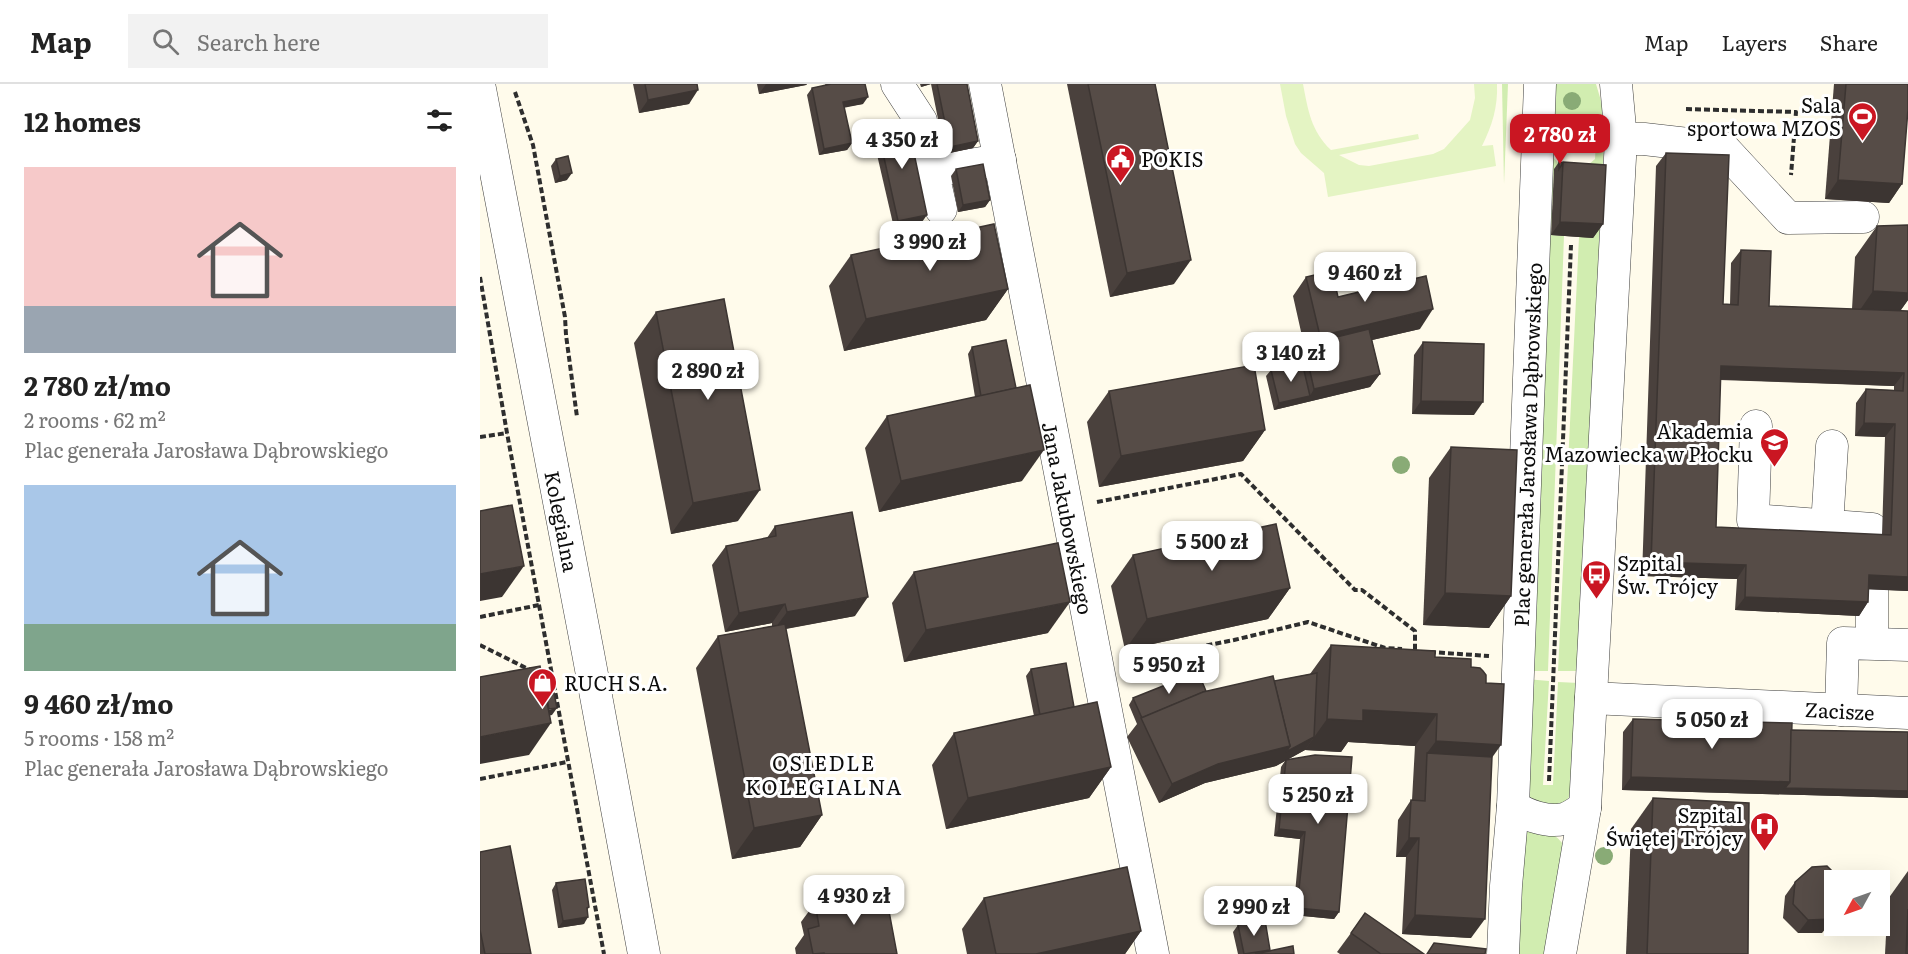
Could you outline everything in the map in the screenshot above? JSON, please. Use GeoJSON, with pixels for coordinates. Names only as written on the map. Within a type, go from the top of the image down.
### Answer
{"type":"FeatureCollection","features":[{"type":"Feature","properties":{"kind":"street"},"geometry":{"type":"LineString","coordinates":[[897,84],[921,121],[941,209]]}},
{"type":"Feature","properties":{"kind":"street","name":"Jana Jakubowskiego"},"geometry":{"type":"LineString","coordinates":[[985,84],[1153,954]]}},
{"type":"Feature","properties":{"kind":"street","name":"Plac generała Jarosława Dąbrowskiego"},"geometry":{"type":"LineString","coordinates":[[1503,954],[1513,806],[1540,84]]}},
{"type":"Feature","properties":{"kind":"street"},"geometry":{"type":"LineString","coordinates":[[1560,954],[1585,808],[1621,139],[1616,84]]}},
{"type":"Feature","properties":{"kind":"street","name":"Kolegialna"},"geometry":{"type":"LineString","coordinates":[[480,89],[644,954]]}},
{"type":"Feature","properties":{"kind":"street"},"geometry":{"type":"LineString","coordinates":[[1621,139],[1644,139],[1724,148],[1788,218],[1863,217]]}},
{"type":"Feature","properties":{"kind":"street"},"geometry":{"type":"LineString","coordinates":[[933,171],[1000,160]]}},
{"type":"Feature","properties":{"kind":"street"},"geometry":{"type":"LineString","coordinates":[[1756,426],[1753,520],[1872,529],[1872,549]]}},
{"type":"Feature","properties":{"kind":"street"},"geometry":{"type":"LineString","coordinates":[[1827,526],[1832,446]]}},
{"type":"Feature","properties":{"kind":"street"},"geometry":{"type":"LineString","coordinates":[[1872,589],[1872,644]]}},
{"type":"Feature","properties":{"kind":"street"},"geometry":{"type":"LineString","coordinates":[[1841,710],[1843,643],[1908,645]]}},
{"type":"Feature","properties":{"kind":"street","name":"Zacisze"},"geometry":{"type":"LineString","coordinates":[[1592,688],[1841,710],[1908,712]]}},
{"type":"Feature","properties":{"kind":"street"},"geometry":{"type":"LineString","coordinates":[[1513,806],[1521,813],[1542,819],[1563,819],[1585,808]]}},
{"type":"Feature","properties":{"kind":"path"},"geometry":{"type":"LineString","coordinates":[[513,84],[533,145],[565,317],[578,420]]}},
{"type":"Feature","properties":{"kind":"path"},"geometry":{"type":"LineString","coordinates":[[1549,782],[1571,245]]}},
{"type":"Feature","properties":{"kind":"path"},"geometry":{"type":"LineString","coordinates":[[480,277],[552,681],[604,954]]}},
{"type":"Feature","properties":{"kind":"path"},"geometry":{"type":"LineString","coordinates":[[480,438],[507,433]]}},
{"type":"Feature","properties":{"kind":"path"},"geometry":{"type":"LineString","coordinates":[[1095,503],[1241,474],[1355,590],[1362,590],[1415,631],[1415,651]]}},
{"type":"Feature","properties":{"kind":"path"},"geometry":{"type":"LineString","coordinates":[[511,516],[522,514]]}},
{"type":"Feature","properties":{"kind":"path"},"geometry":{"type":"LineString","coordinates":[[480,617],[539,606]]}},
{"type":"Feature","properties":{"kind":"path"},"geometry":{"type":"LineString","coordinates":[[1122,662],[1234,640],[1308,622],[1385,648],[1492,656]]}},
{"type":"Feature","properties":{"kind":"path"},"geometry":{"type":"LineString","coordinates":[[480,645],[532,670]]}},
{"type":"Feature","properties":{"kind":"path"},"geometry":{"type":"LineString","coordinates":[[1517,675],[1554,676],[1592,688]]}},
{"type":"Feature","properties":{"kind":"path"},"geometry":{"type":"LineString","coordinates":[[542,676],[552,681]]}},
{"type":"Feature","properties":{"kind":"path"},"geometry":{"type":"LineString","coordinates":[[480,779],[567,762]]}},
{"type":"Feature","properties":{"kind":"green space"},"geometry":{"type":"Polygon","coordinates":[[[1280,84],[1303,84],[1315,128],[1331,150],[1418,134],[1419,139],[1339,155],[1359,165],[1369,166],[1433,154],[1444,149],[1470,120],[1475,98],[1474,84],[1497,84],[1494,116],[1482,146],[1493,145],[1496,166],[1328,197],[1324,173],[1301,153],[1295,144],[1286,116],[1280,84]]]}},
{"type":"Feature","properties":{"kind":"green space"},"geometry":{"type":"Polygon","coordinates":[[[1502,84],[1508,84],[1504,184],[1502,84]]]}},
{"type":"Feature","properties":{"kind":"green space"},"geometry":{"type":"Polygon","coordinates":[[[1550,84],[1596,84],[1604,111],[1580,671],[1558,671],[1579,237],[1593,237],[1581,171],[1595,159],[1596,141],[1584,127],[1566,127],[1553,138],[1552,156],[1564,170],[1554,170],[1551,235],[1564,236],[1548,671],[1526,671],[1550,84]]]}},
{"type":"Feature","properties":{"kind":"green space"},"geometry":{"type":"Polygon","coordinates":[[[1526,679],[1549,681],[1543,785],[1553,785],[1558,682],[1579,683],[1573,789],[1565,802],[1559,805],[1546,806],[1527,796],[1526,679]]]}},
{"type":"Feature","properties":{"kind":"green space"},"geometry":{"type":"Polygon","coordinates":[[[1535,830],[1552,834],[1564,846],[1546,954],[1517,954],[1525,834],[1535,830]]]}},
{"type":"Feature","properties":{"kind":"building"},"geometry":{"type":"Polygon","coordinates":[[[645,84],[697,84],[698,90],[648,100],[645,84]]]}},
{"type":"Feature","properties":{"kind":"building"},"geometry":{"type":"Polygon","coordinates":[[[831,84],[865,84],[868,97],[843,102],[852,143],[824,149],[812,88],[831,84]]]}},
{"type":"Feature","properties":{"kind":"building"},"geometry":{"type":"Polygon","coordinates":[[[937,84],[967,84],[978,141],[950,147],[937,84]]]}},
{"type":"Feature","properties":{"kind":"building","name":"POKIS"},"geometry":{"type":"Polygon","coordinates":[[[1088,84],[1155,84],[1191,260],[1127,273],[1088,84]]]}},
{"type":"Feature","properties":{"kind":"building","name":"Sala sportowa MZOS"},"geometry":{"type":"Polygon","coordinates":[[[1846,84],[1908,84],[1902,184],[1838,180],[1846,84]]]}},
{"type":"Feature","properties":{"kind":"building"},"geometry":{"type":"Polygon","coordinates":[[[907,120],[927,215],[898,221],[877,126],[907,120]]]}},
{"type":"Feature","properties":{"kind":"building"},"geometry":{"type":"Polygon","coordinates":[[[1666,153],[1729,155],[1723,304],[1738,305],[1741,250],[1771,251],[1769,306],[1908,311],[1908,577],[1869,575],[1868,602],[1745,597],[1746,565],[1651,562],[1666,153]],[[1721,366],[1716,527],[1891,535],[1895,424],[1864,423],[1866,389],[1903,391],[1904,373],[1721,366]]]}},
{"type":"Feature","properties":{"kind":"building"},"geometry":{"type":"Polygon","coordinates":[[[568,156],[572,173],[560,176],[556,159],[568,156]]]}},
{"type":"Feature","properties":{"kind":"building"},"geometry":{"type":"Polygon","coordinates":[[[1563,162],[1606,165],[1603,224],[1560,222],[1563,162]]]}},
{"type":"Feature","properties":{"kind":"building"},"geometry":{"type":"Polygon","coordinates":[[[983,164],[990,200],[963,205],[956,169],[983,164]]]}},
{"type":"Feature","properties":{"kind":"building"},"geometry":{"type":"Polygon","coordinates":[[[994,224],[1008,289],[866,319],[851,255],[994,224]]]}},
{"type":"Feature","properties":{"kind":"building"},"geometry":{"type":"Polygon","coordinates":[[[1908,225],[1908,293],[1873,291],[1877,226],[1908,225]]]}},
{"type":"Feature","properties":{"kind":"building"},"geometry":{"type":"Polygon","coordinates":[[[1332,271],[1338,297],[1426,276],[1433,309],[1320,336],[1306,277],[1332,271]]]}},
{"type":"Feature","properties":{"kind":"building"},"geometry":{"type":"Polygon","coordinates":[[[724,299],[760,490],[693,503],[656,312],[724,299]]]}},
{"type":"Feature","properties":{"kind":"building"},"geometry":{"type":"Polygon","coordinates":[[[1369,329],[1380,374],[1314,389],[1304,345],[1369,329]]]}},
{"type":"Feature","properties":{"kind":"building"},"geometry":{"type":"Polygon","coordinates":[[[1006,340],[1016,388],[981,396],[972,347],[1006,340]]]}},
{"type":"Feature","properties":{"kind":"building"},"geometry":{"type":"Polygon","coordinates":[[[1423,342],[1484,344],[1483,402],[1421,401],[1423,342]]]}},
{"type":"Feature","properties":{"kind":"building"},"geometry":{"type":"Polygon","coordinates":[[[1302,362],[1310,396],[1279,403],[1271,370],[1302,362]]]}},
{"type":"Feature","properties":{"kind":"building"},"geometry":{"type":"Polygon","coordinates":[[[1254,365],[1265,430],[1121,456],[1109,391],[1254,365]]]}},
{"type":"Feature","properties":{"kind":"building"},"geometry":{"type":"Polygon","coordinates":[[[1030,385],[1044,450],[901,481],[887,416],[1030,385]]]}},
{"type":"Feature","properties":{"kind":"building"},"geometry":{"type":"Polygon","coordinates":[[[1451,447],[1517,450],[1511,596],[1445,593],[1451,447]]]}},
{"type":"Feature","properties":{"kind":"building"},"geometry":{"type":"Polygon","coordinates":[[[512,505],[524,566],[480,574],[480,511],[512,505]]]}},
{"type":"Feature","properties":{"kind":"building"},"geometry":{"type":"Polygon","coordinates":[[[852,512],[868,597],[787,612],[785,604],[739,613],[726,546],[776,536],[775,526],[852,512]]]}},
{"type":"Feature","properties":{"kind":"building"},"geometry":{"type":"Polygon","coordinates":[[[1276,524],[1290,588],[1147,619],[1133,555],[1276,524]]]}},
{"type":"Feature","properties":{"kind":"building"},"geometry":{"type":"Polygon","coordinates":[[[1058,543],[1070,602],[926,630],[914,572],[1058,543]]]}},
{"type":"Feature","properties":{"kind":"building"},"geometry":{"type":"Polygon","coordinates":[[[785,624],[822,815],[754,828],[718,636],[785,624]]]}},
{"type":"Feature","properties":{"kind":"building"},"geometry":{"type":"Polygon","coordinates":[[[1331,645],[1435,651],[1435,657],[1471,659],[1471,667],[1480,668],[1486,675],[1486,683],[1504,684],[1501,745],[1436,741],[1437,714],[1363,710],[1363,721],[1327,719],[1331,645]]]}},
{"type":"Feature","properties":{"kind":"building"},"geometry":{"type":"Polygon","coordinates":[[[1066,663],[1074,707],[1040,715],[1031,669],[1066,663]]]}},
{"type":"Feature","properties":{"kind":"building"},"geometry":{"type":"Polygon","coordinates":[[[540,666],[551,723],[480,737],[480,677],[540,666]]]}},
{"type":"Feature","properties":{"kind":"building"},"geometry":{"type":"Polygon","coordinates":[[[1198,672],[1206,691],[1142,718],[1133,698],[1198,672]]]}},
{"type":"Feature","properties":{"kind":"building"},"geometry":{"type":"Polygon","coordinates":[[[1317,673],[1314,737],[1286,752],[1290,746],[1274,681],[1317,673]]]}},
{"type":"Feature","properties":{"kind":"building"},"geometry":{"type":"Polygon","coordinates":[[[1273,676],[1290,746],[1218,764],[1172,784],[1141,718],[1203,692],[1273,676]]]}},
{"type":"Feature","properties":{"kind":"building"},"geometry":{"type":"Polygon","coordinates":[[[554,693],[557,708],[549,709],[546,694],[554,693]]]}},
{"type":"Feature","properties":{"kind":"building"},"geometry":{"type":"Polygon","coordinates":[[[1097,702],[1111,767],[968,798],[954,733],[1097,702]]]}},
{"type":"Feature","properties":{"kind":"building"},"geometry":{"type":"Polygon","coordinates":[[[1633,719],[1792,723],[1790,782],[1631,777],[1633,719]]]}},
{"type":"Feature","properties":{"kind":"building"},"geometry":{"type":"Polygon","coordinates":[[[1791,730],[1908,732],[1908,791],[1785,788],[1790,782],[1791,730]]]}},
{"type":"Feature","properties":{"kind":"building"},"geometry":{"type":"Polygon","coordinates":[[[1427,753],[1492,757],[1485,919],[1415,915],[1419,838],[1409,838],[1411,800],[1425,801],[1427,753]]]}},
{"type":"Feature","properties":{"kind":"building"},"geometry":{"type":"Polygon","coordinates":[[[1315,755],[1352,757],[1339,912],[1297,908],[1305,832],[1279,829],[1286,760],[1315,755]]]}},
{"type":"Feature","properties":{"kind":"building","name":"Szpital Świętej Trójcy"},"geometry":{"type":"Polygon","coordinates":[[[1653,798],[1749,803],[1748,954],[1647,954],[1653,798]]]}},
{"type":"Feature","properties":{"kind":"building"},"geometry":{"type":"Polygon","coordinates":[[[510,846],[531,954],[485,954],[480,930],[480,852],[510,846]]]}},
{"type":"Feature","properties":{"kind":"building"},"geometry":{"type":"Polygon","coordinates":[[[1827,866],[1831,870],[1824,870],[1824,919],[1808,920],[1793,904],[1795,882],[1812,867],[1827,866]]]}},
{"type":"Feature","properties":{"kind":"building"},"geometry":{"type":"Polygon","coordinates":[[[1127,867],[1141,931],[1036,954],[996,954],[984,898],[1127,867]]]}},
{"type":"Feature","properties":{"kind":"building"},"geometry":{"type":"Polygon","coordinates":[[[585,879],[588,917],[563,921],[556,883],[585,879]]]}},
{"type":"Feature","properties":{"kind":"building"},"geometry":{"type":"Polygon","coordinates":[[[885,890],[897,954],[813,954],[808,929],[819,926],[815,903],[885,890]]]}},
{"type":"Feature","properties":{"kind":"building"},"geometry":{"type":"Polygon","coordinates":[[[1908,909],[1908,954],[1906,954],[1908,909]]]}},
{"type":"Feature","properties":{"kind":"building"},"geometry":{"type":"Polygon","coordinates":[[[1365,913],[1424,954],[1381,954],[1351,933],[1365,913]]]}},
{"type":"Feature","properties":{"kind":"building"},"geometry":{"type":"Polygon","coordinates":[[[1265,920],[1270,950],[1244,954],[1238,925],[1265,920]]]}},
{"type":"Feature","properties":{"kind":"building"},"geometry":{"type":"Polygon","coordinates":[[[1434,943],[1486,949],[1485,954],[1427,954],[1434,943]]]}},
{"type":"Feature","properties":{"kind":"building"},"geometry":{"type":"Polygon","coordinates":[[[1293,946],[1294,954],[1255,954],[1293,946]]]}},
{"type":"Feature","properties":{"kind":"place","name":"Sala sportowa MZOS"},"geometry":{"type":"Point","coordinates":[1862,142]}},
{"type":"Feature","properties":{"kind":"place","name":"POKIS"},"geometry":{"type":"Point","coordinates":[1120,184]}},
{"type":"Feature","properties":{"kind":"place","name":"Akademia Mazowiecka w Płocku"},"geometry":{"type":"Point","coordinates":[1774,468]}},
{"type":"Feature","properties":{"kind":"place","name":"Szpital Św. Trójcy"},"geometry":{"type":"Point","coordinates":[1596,600]}},
{"type":"Feature","properties":{"kind":"place","name":"RUCH S.A."},"geometry":{"type":"Point","coordinates":[543,708]}},
{"type":"Feature","properties":{"kind":"place","name":"Szpital Świętej Trójcy"},"geometry":{"type":"Point","coordinates":[1764,852]}},
{"type":"Feature","properties":{"kind":"district","name":"OSIEDLE KOLEGIALNA"},"geometry":{"type":"Point","coordinates":[824,773]}}]}
